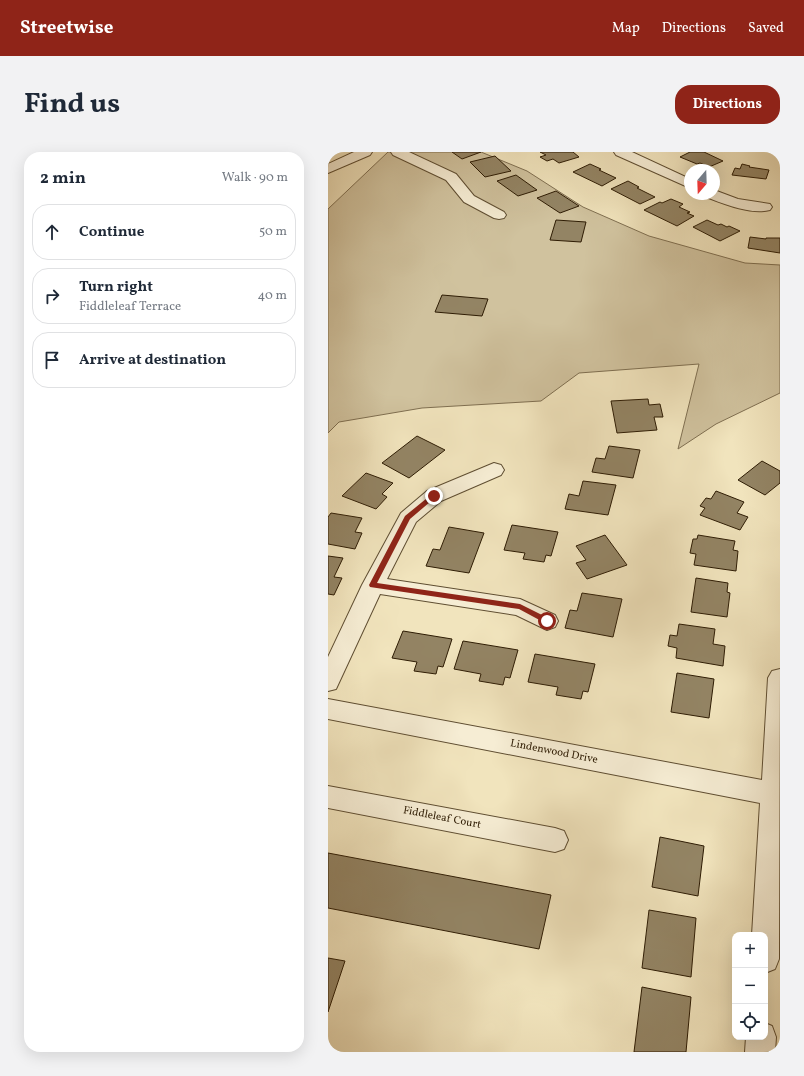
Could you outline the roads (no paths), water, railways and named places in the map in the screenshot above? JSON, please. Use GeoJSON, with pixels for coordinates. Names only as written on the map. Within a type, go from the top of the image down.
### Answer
{"type":"FeatureCollection","features":[{"type":"Feature","properties":{"kind":"street"},"geometry":{"type":"LineString","coordinates":[[328,169],[365,152]]}},
{"type":"Feature","properties":{"kind":"street"},"geometry":{"type":"LineString","coordinates":[[398,152],[451,177],[469,199],[499,215]]}},
{"type":"Feature","properties":{"kind":"street"},"geometry":{"type":"LineString","coordinates":[[621,152],[684,181]]}},
{"type":"Feature","properties":{"kind":"street"},"geometry":{"type":"LineString","coordinates":[[720,197],[735,202],[765,207]]}},
{"type":"Feature","properties":{"kind":"street"},"geometry":{"type":"LineString","coordinates":[[328,682],[372,585],[408,518],[434,496],[494,470]]}},
{"type":"Feature","properties":{"kind":"street"},"geometry":{"type":"LineString","coordinates":[[372,585],[520,607],[547,621]]}},
{"type":"Feature","properties":{"kind":"street"},"geometry":{"type":"LineString","coordinates":[[767,932],[777,794],[780,678]]}},
{"type":"Feature","properties":{"kind":"street","name":"Lindenwood Drive"},"geometry":{"type":"LineString","coordinates":[[328,710],[777,794]]}},
{"type":"Feature","properties":{"kind":"street","name":"Fiddleleaf Court"},"geometry":{"type":"LineString","coordinates":[[328,797],[555,840]]}},
{"type":"Feature","properties":{"kind":"street"},"geometry":{"type":"LineString","coordinates":[[760,1052],[761,1040]]}}]}
